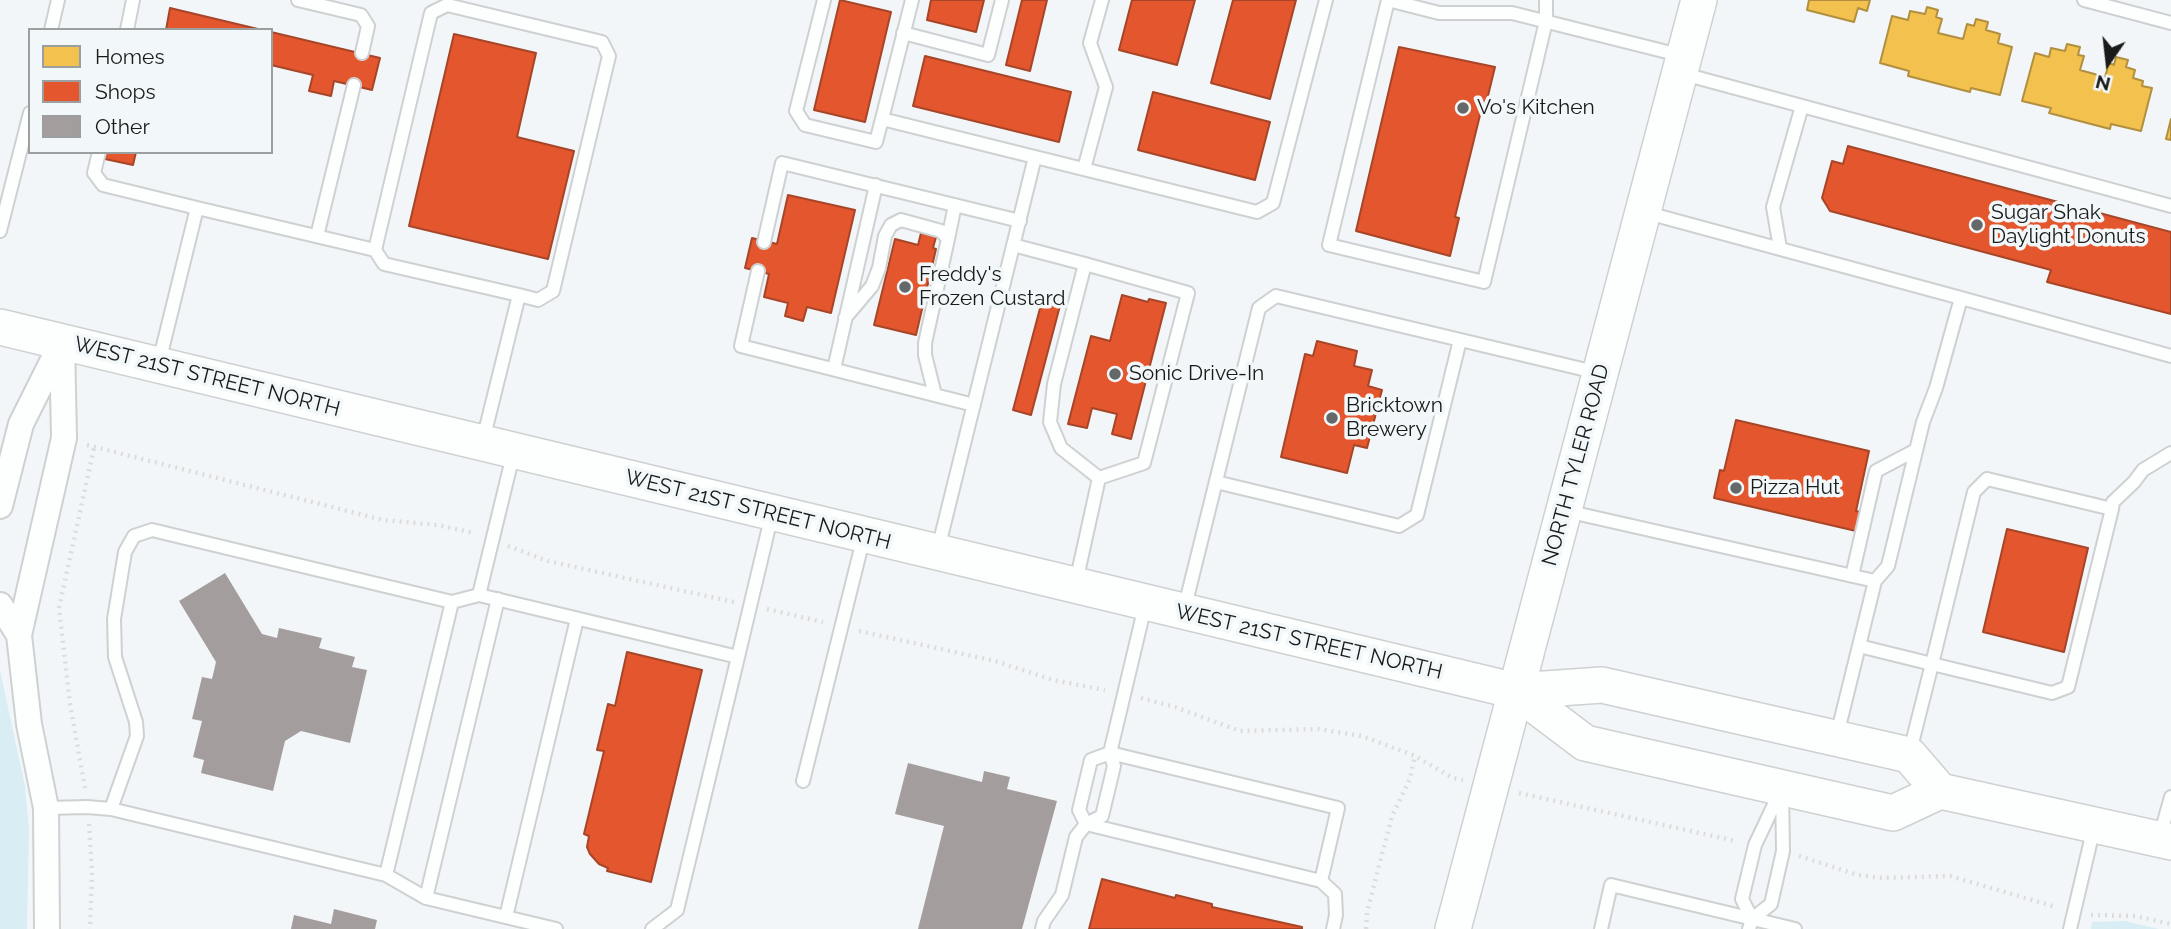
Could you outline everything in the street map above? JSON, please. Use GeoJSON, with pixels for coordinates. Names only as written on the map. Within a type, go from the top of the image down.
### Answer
{"type":"FeatureCollection","features":[{"type":"Feature","properties":{"kind":"main road","name":"NORTH TYLER ROAD"},"geometry":{"type":"LineString","coordinates":[[1453,929],[1699,0]]}},
{"type":"Feature","properties":{"kind":"main road","name":"WEST 21ST STREET NORTH"},"geometry":{"type":"LineString","coordinates":[[0,327],[1516,691],[1602,685],[1909,755]]}},
{"type":"Feature","properties":{"kind":"main road","name":"WEST 21ST STREET NORTH"},"geometry":{"type":"LineString","coordinates":[[1516,691],[1585,743],[1893,813],[1940,791]]}},
{"type":"Feature","properties":{"kind":"main road"},"geometry":{"type":"LineString","coordinates":[[1909,755],[1940,791],[2165,841]]}},
{"type":"Feature","properties":{"kind":"street"},"geometry":{"type":"LineString","coordinates":[[47,929],[46,808],[29,724],[19,635],[64,438],[62,342]]}},
{"type":"Feature","properties":{"kind":"street"},"geometry":{"type":"LineString","coordinates":[[0,506],[21,424],[62,342]]}},
{"type":"Feature","properties":{"kind":"street"},"geometry":{"type":"LineString","coordinates":[[0,605],[19,635]]}},
{"type":"Feature","properties":{"kind":"lane"},"geometry":{"type":"LineString","coordinates":[[51,28],[58,0]]}},
{"type":"Feature","properties":{"kind":"lane"},"geometry":{"type":"LineString","coordinates":[[127,28],[134,0]]}},
{"type":"Feature","properties":{"kind":"lane"},"geometry":{"type":"LineString","coordinates":[[298,0],[361,15],[368,26],[362,53]]}},
{"type":"Feature","properties":{"kind":"lane"},"geometry":{"type":"LineString","coordinates":[[824,0],[796,111],[805,125],[876,142],[912,0]]}},
{"type":"Feature","properties":{"kind":"lane"},"geometry":{"type":"LineString","coordinates":[[903,33],[988,55],[1002,0]]}},
{"type":"Feature","properties":{"kind":"lane"},"geometry":{"type":"LineString","coordinates":[[1084,169],[1105,86],[1090,43],[1102,0]]}},
{"type":"Feature","properties":{"kind":"lane"},"geometry":{"type":"LineString","coordinates":[[882,119],[1257,212],[1273,203],[1326,0]]}},
{"type":"Feature","properties":{"kind":"lane"},"geometry":{"type":"LineString","coordinates":[[1546,0],[1546,21],[1484,282],[1329,245],[1388,0],[1439,13],[1511,13],[1546,21],[1802,106],[2171,206]]}},
{"type":"Feature","properties":{"kind":"lane"},"geometry":{"type":"LineString","coordinates":[[2084,0],[2171,23]]}},
{"type":"Feature","properties":{"kind":"lane"},"geometry":{"type":"LineString","coordinates":[[447,5],[602,41],[609,56],[553,291],[538,300],[519,295],[384,264],[376,250],[431,13],[447,5]]}},
{"type":"Feature","properties":{"kind":"lane"},"geometry":{"type":"LineString","coordinates":[[317,236],[354,85]]}},
{"type":"Feature","properties":{"kind":"lane"},"geometry":{"type":"LineString","coordinates":[[1780,248],[1773,207],[1802,106]]}},
{"type":"Feature","properties":{"kind":"lane"},"geometry":{"type":"LineString","coordinates":[[0,231],[28,121]]}},
{"type":"Feature","properties":{"kind":"lane"},"geometry":{"type":"LineString","coordinates":[[99,154],[94,173],[103,185],[376,250]]}},
{"type":"Feature","properties":{"kind":"lane"},"geometry":{"type":"LineString","coordinates":[[937,553],[1035,157]]}},
{"type":"Feature","properties":{"kind":"lane"},"geometry":{"type":"LineString","coordinates":[[764,242],[782,163],[1020,221]]}},
{"type":"Feature","properties":{"kind":"lane"},"geometry":{"type":"LineString","coordinates":[[834,369],[876,186]]}},
{"type":"Feature","properties":{"kind":"lane"},"geometry":{"type":"LineString","coordinates":[[935,395],[925,355],[925,343],[955,205]]}},
{"type":"Feature","properties":{"kind":"lane"},"geometry":{"type":"LineString","coordinates":[[158,365],[197,208]]}},
{"type":"Feature","properties":{"kind":"lane"},"geometry":{"type":"LineString","coordinates":[[1643,212],[2171,356]]}},
{"type":"Feature","properties":{"kind":"lane"},"geometry":{"type":"LineString","coordinates":[[845,318],[872,285],[879,268],[885,236],[891,225],[901,220],[928,226],[941,230],[948,239]]}},
{"type":"Feature","properties":{"kind":"lane"},"geometry":{"type":"LineString","coordinates":[[1013,245],[1188,293],[1144,463],[1099,478]]}},
{"type":"Feature","properties":{"kind":"lane"},"geometry":{"type":"LineString","coordinates":[[1085,264],[1054,384],[1050,422],[1061,448],[1099,478]]}},
{"type":"Feature","properties":{"kind":"lane"},"geometry":{"type":"LineString","coordinates":[[758,271],[741,345],[974,405]]}},
{"type":"Feature","properties":{"kind":"lane"},"geometry":{"type":"LineString","coordinates":[[479,595],[492,540],[498,447],[519,295]]}},
{"type":"Feature","properties":{"kind":"lane"},"geometry":{"type":"LineString","coordinates":[[1184,612],[1259,309],[1276,296],[1600,373]]}},
{"type":"Feature","properties":{"kind":"lane"},"geometry":{"type":"LineString","coordinates":[[1836,738],[1875,581],[1888,566],[1916,450],[1961,298]]}},
{"type":"Feature","properties":{"kind":"lane"},"geometry":{"type":"LineString","coordinates":[[1216,482],[1399,526],[1417,515],[1460,340]]}},
{"type":"Feature","properties":{"kind":"lane"},"geometry":{"type":"LineString","coordinates":[[1852,576],[1876,471],[1916,450]]}},
{"type":"Feature","properties":{"kind":"lane"},"geometry":{"type":"LineString","coordinates":[[1859,646],[2052,693],[2068,687],[2113,502],[2143,470],[2171,453]]}},
{"type":"Feature","properties":{"kind":"lane"},"geometry":{"type":"LineString","coordinates":[[1075,586],[1099,478]]}},
{"type":"Feature","properties":{"kind":"lane"},"geometry":{"type":"LineString","coordinates":[[1909,755],[1973,492],[1987,479],[2112,509]]}},
{"type":"Feature","properties":{"kind":"lane"},"geometry":{"type":"LineString","coordinates":[[1564,510],[1875,581]]}},
{"type":"Feature","properties":{"kind":"lane"},"geometry":{"type":"LineString","coordinates":[[652,929],[677,910],[772,513]]}},
{"type":"Feature","properties":{"kind":"lane"},"geometry":{"type":"LineString","coordinates":[[111,809],[137,736],[136,722],[115,657],[114,619],[125,552],[134,536],[152,530],[452,602],[479,595],[737,657]]}},
{"type":"Feature","properties":{"kind":"lane"},"geometry":{"type":"LineString","coordinates":[[803,781],[864,535]]}},
{"type":"Feature","properties":{"kind":"lane"},"geometry":{"type":"LineString","coordinates":[[426,898],[498,599]]}},
{"type":"Feature","properties":{"kind":"lane"},"geometry":{"type":"LineString","coordinates":[[386,876],[452,602]]}},
{"type":"Feature","properties":{"kind":"lane"},"geometry":{"type":"LineString","coordinates":[[1042,929],[1044,921],[1062,895],[1076,837],[1086,824],[1102,816],[1114,766],[1110,752],[1146,603]]}},
{"type":"Feature","properties":{"kind":"lane"},"geometry":{"type":"LineString","coordinates":[[506,917],[577,619]]}},
{"type":"Feature","properties":{"kind":"lane"},"geometry":{"type":"LineString","coordinates":[[1321,881],[1338,808],[1110,752],[1091,760],[1079,810],[1086,824],[1321,881],[1335,894],[1336,915],[1333,929]]}},
{"type":"Feature","properties":{"kind":"lane"},"geometry":{"type":"LineString","coordinates":[[1751,924],[1742,899],[1755,845],[1782,788]]}},
{"type":"Feature","properties":{"kind":"lane"},"geometry":{"type":"LineString","coordinates":[[1751,924],[1771,904],[1783,851],[1782,788]]}},
{"type":"Feature","properties":{"kind":"lane"},"geometry":{"type":"LineString","coordinates":[[2165,841],[2171,797]]}},
{"type":"Feature","properties":{"kind":"lane"},"geometry":{"type":"LineString","coordinates":[[46,808],[111,809],[386,876],[426,898],[555,929]]}},
{"type":"Feature","properties":{"kind":"lane"},"geometry":{"type":"LineString","coordinates":[[2070,929],[2094,826]]}},
{"type":"Feature","properties":{"kind":"lane"},"geometry":{"type":"LineString","coordinates":[[1601,929],[1611,886],[1751,924],[1794,929]]}},
{"type":"Feature","properties":{"kind":"path"},"geometry":{"type":"LineString","coordinates":[[64,438],[383,520],[437,525],[471,532],[548,561],[750,605],[995,662],[1054,680],[1124,694],[1175,707],[1240,731],[1318,729],[1362,736],[1415,757],[1453,778],[1755,845]]}},
{"type":"Feature","properties":{"kind":"path"},"geometry":{"type":"LineString","coordinates":[[90,929],[92,871],[87,807],[70,704],[59,608],[94,447]]}},
{"type":"Feature","properties":{"kind":"path"},"geometry":{"type":"LineString","coordinates":[[1366,929],[1367,912],[1392,816],[1410,779],[1415,757]]}},
{"type":"Feature","properties":{"kind":"path"},"geometry":{"type":"LineString","coordinates":[[1783,851],[1858,875],[1880,878],[1950,876],[2074,912],[2095,916],[2136,916],[2171,924]]}},
{"type":"Feature","properties":{"kind":"shaded area"},"geometry":{"type":"Polygon","coordinates":[[[0,670],[25,786],[29,829],[27,929],[0,929],[0,670]]]}},
{"type":"Feature","properties":{"kind":"shaded area"},"geometry":{"type":"Polygon","coordinates":[[[2125,921],[2159,929],[2091,929],[2092,922],[2125,921]]]}},
{"type":"Feature","properties":{"kind":"building: Homes"},"geometry":{"type":"Polygon","coordinates":[[[1809,0],[1870,0],[1867,11],[1858,8],[1854,22],[1807,10],[1809,0]]]}},
{"type":"Feature","properties":{"kind":"building: Homes"},"geometry":{"type":"Polygon","coordinates":[[[1927,7],[1938,10],[1936,17],[1942,19],[1938,33],[1963,39],[1967,24],[1974,26],[1976,19],[1988,22],[1986,30],[2000,34],[1998,43],[2012,47],[2000,95],[1971,88],[1970,92],[1908,76],[1909,71],[1880,63],[1892,16],[1908,20],[1910,11],[1925,14],[1927,7]]]}},
{"type":"Feature","properties":{"kind":"building: Homes"},"geometry":{"type":"Polygon","coordinates":[[[2067,44],[2080,47],[2078,55],[2084,56],[2080,70],[2105,77],[2109,63],[2114,65],[2116,57],[2128,60],[2126,67],[2135,70],[2133,78],[2143,81],[2142,86],[2152,88],[2141,131],[2111,124],[2110,129],[2049,113],[2051,108],[2022,101],[2035,53],[2049,57],[2051,48],[2065,51],[2067,44]]]}},
{"type":"Feature","properties":{"kind":"building: Homes"},"geometry":{"type":"Polygon","coordinates":[[[2171,119],[2171,140],[2166,139],[2171,119]]]}},
{"type":"Feature","properties":{"kind":"building: Shops"},"geometry":{"type":"Polygon","coordinates":[[[840,0],[891,12],[865,122],[814,110],[840,0]]]}},
{"type":"Feature","properties":{"kind":"building: Shops"},"geometry":{"type":"Polygon","coordinates":[[[931,0],[984,0],[976,32],[927,20],[931,0]]]}},
{"type":"Feature","properties":{"kind":"building: Shops"},"geometry":{"type":"Polygon","coordinates":[[[1022,0],[1047,0],[1030,71],[1006,65],[1022,0]]]}},
{"type":"Feature","properties":{"kind":"building: Shops"},"geometry":{"type":"Polygon","coordinates":[[[1132,0],[1195,0],[1177,65],[1119,50],[1132,0]]]}},
{"type":"Feature","properties":{"kind":"building: Shops"},"geometry":{"type":"Polygon","coordinates":[[[1233,0],[1296,0],[1270,99],[1211,83],[1233,0]]]}},
{"type":"Feature","properties":{"kind":"building: Shops"},"geometry":{"type":"Polygon","coordinates":[[[170,8],[254,28],[166,28],[170,8]]]}},
{"type":"Feature","properties":{"kind":"building: Shops"},"geometry":{"type":"Polygon","coordinates":[[[273,32],[380,58],[372,90],[334,81],[331,96],[309,91],[313,75],[273,65],[273,32]]]}},
{"type":"Feature","properties":{"kind":"building: Shops"},"geometry":{"type":"Polygon","coordinates":[[[454,34],[536,53],[517,137],[574,151],[548,259],[409,226],[454,34]]]}},
{"type":"Feature","properties":{"kind":"building: Shops"},"geometry":{"type":"Polygon","coordinates":[[[1399,47],[1495,67],[1486,104],[1483,103],[1455,217],[1459,218],[1450,256],[1356,231],[1399,47]]]}},
{"type":"Feature","properties":{"kind":"building: Shops"},"geometry":{"type":"Polygon","coordinates":[[[925,56],[1071,92],[1059,142],[913,106],[925,56]]]}},
{"type":"Feature","properties":{"kind":"building: Shops"},"geometry":{"type":"Polygon","coordinates":[[[1153,92],[1270,122],[1255,180],[1138,150],[1153,92]]]}},
{"type":"Feature","properties":{"kind":"building: Shops"},"geometry":{"type":"Polygon","coordinates":[[[1848,146],[2171,232],[2171,314],[2047,282],[2051,270],[1830,211],[1822,198],[1832,161],[1843,164],[1848,146]]]}},
{"type":"Feature","properties":{"kind":"building: Shops"},"geometry":{"type":"Polygon","coordinates":[[[106,154],[136,154],[133,165],[105,159],[106,154]]]}},
{"type":"Feature","properties":{"kind":"building: Shops"},"geometry":{"type":"Polygon","coordinates":[[[788,195],[855,210],[831,313],[807,307],[803,321],[785,316],[788,303],[764,297],[769,274],[745,268],[752,238],[777,244],[788,195]]]}},
{"type":"Feature","properties":{"kind":"building: Shops","name":"Freddy's Frozen Custard"},"geometry":{"type":"Polygon","coordinates":[[[921,233],[936,237],[933,248],[936,249],[916,335],[874,325],[895,239],[918,245],[921,233]]]}},
{"type":"Feature","properties":{"kind":"building: Shops","name":"Sonic Drive-In"},"geometry":{"type":"Polygon","coordinates":[[[1122,295],[1148,302],[1149,299],[1166,303],[1131,439],[1112,434],[1117,414],[1092,408],[1087,428],[1068,424],[1091,336],[1110,341],[1122,295]]]}},
{"type":"Feature","properties":{"kind":"building: Shops"},"geometry":{"type":"Polygon","coordinates":[[[1043,297],[1061,302],[1031,415],[1013,410],[1043,297]]]}},
{"type":"Feature","properties":{"kind":"building: Shops","name":"Bricktown Brewery"},"geometry":{"type":"Polygon","coordinates":[[[1317,341],[1357,351],[1354,366],[1372,370],[1368,386],[1382,390],[1367,448],[1354,445],[1347,473],[1281,457],[1305,354],[1313,356],[1317,341]]]}},
{"type":"Feature","properties":{"kind":"building: Shops"},"geometry":{"type":"Polygon","coordinates":[[[1736,420],[1869,451],[1856,511],[1861,512],[1856,531],[1714,498],[1720,470],[1724,471],[1736,420]]]}},
{"type":"Feature","properties":{"kind":"building: Shops"},"geometry":{"type":"Polygon","coordinates":[[[2007,529],[2088,548],[2064,652],[1983,632],[2007,529]]]}},
{"type":"Feature","properties":{"kind":"building: Shops"},"geometry":{"type":"Polygon","coordinates":[[[627,652],[702,670],[651,882],[607,871],[608,868],[599,864],[590,854],[587,847],[589,836],[584,834],[604,751],[597,750],[608,704],[615,706],[627,652]]]}},
{"type":"Feature","properties":{"kind":"building: Shops"},"geometry":{"type":"Polygon","coordinates":[[[1102,879],[1175,898],[1176,895],[1212,904],[1212,907],[1302,929],[1089,929],[1102,879]]]}},
{"type":"Feature","properties":{"kind":"building: Other"},"geometry":{"type":"Polygon","coordinates":[[[225,573],[262,634],[277,638],[279,628],[322,638],[319,648],[355,657],[352,667],[367,670],[350,743],[301,731],[285,741],[273,791],[201,773],[204,760],[193,757],[202,721],[192,719],[202,677],[212,679],[216,662],[179,601],[225,573]]]}},
{"type":"Feature","properties":{"kind":"building: Other"},"geometry":{"type":"Polygon","coordinates":[[[908,763],[982,782],[984,771],[1010,777],[1007,789],[1057,801],[1022,929],[918,929],[944,826],[895,814],[908,763]]]}},
{"type":"Feature","properties":{"kind":"building: Other"},"geometry":{"type":"Polygon","coordinates":[[[334,909],[377,920],[375,929],[291,929],[294,915],[331,924],[334,909]]]}},
{"type":"Feature","properties":{"kind":"place","name":"Vo's Kitchen"},"geometry":{"type":"Point","coordinates":[1463,108]}},
{"type":"Feature","properties":{"kind":"place","name":"Sugar Shak Daylight Donuts"},"geometry":{"type":"Point","coordinates":[1977,225]}},
{"type":"Feature","properties":{"kind":"place","name":"Freddy's Frozen Custard"},"geometry":{"type":"Point","coordinates":[905,287]}},
{"type":"Feature","properties":{"kind":"place","name":"Sonic Drive-In"},"geometry":{"type":"Point","coordinates":[1115,374]}},
{"type":"Feature","properties":{"kind":"place","name":"Bricktown Brewery"},"geometry":{"type":"Point","coordinates":[1332,418]}},
{"type":"Feature","properties":{"kind":"place","name":"Pizza Hut"},"geometry":{"type":"Point","coordinates":[1736,488]}}]}
